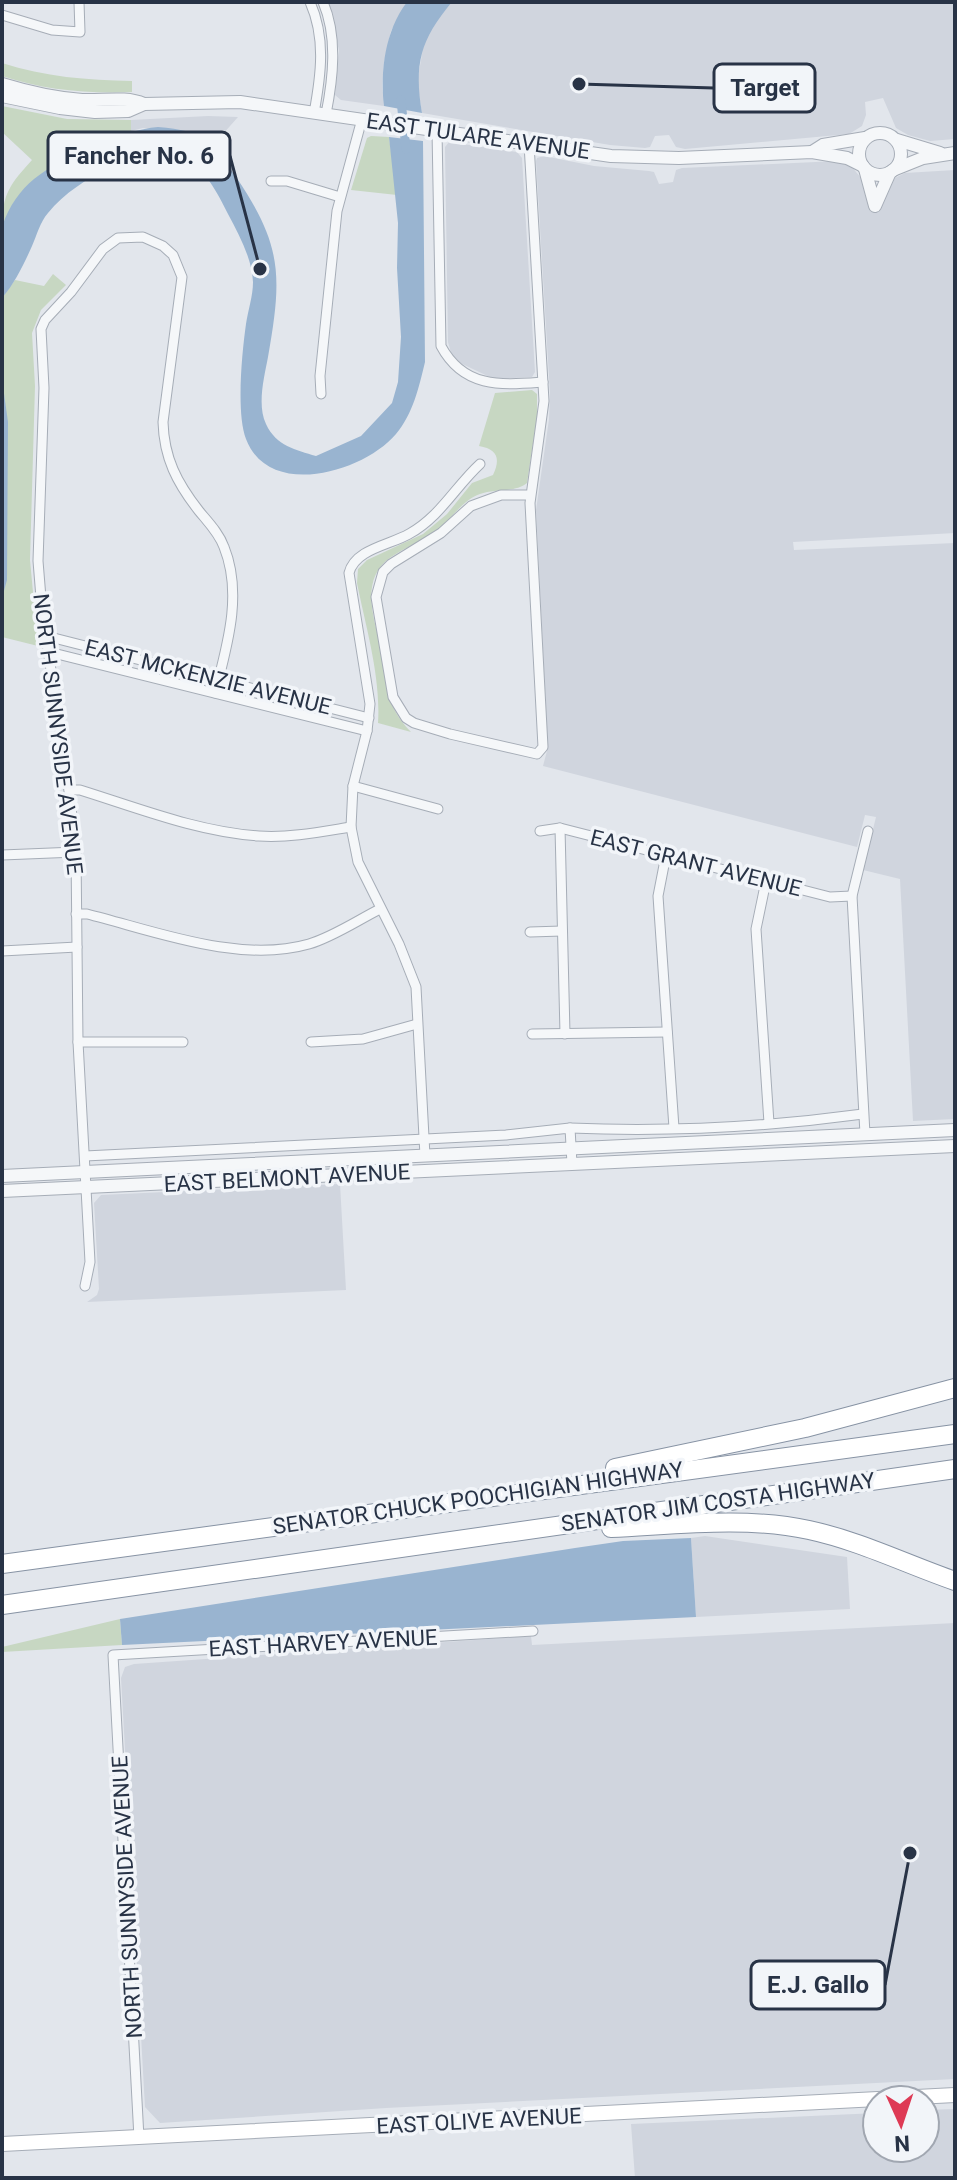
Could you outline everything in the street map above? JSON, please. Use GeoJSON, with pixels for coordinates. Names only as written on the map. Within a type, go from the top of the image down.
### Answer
{"type":"FeatureCollection","features":[{"type":"Feature","properties":{"kind":"highway"},"geometry":{"type":"LineString","coordinates":[[472,1499],[805,1428],[955,1388]]}},
{"type":"Feature","properties":{"kind":"highway","name":"SENATOR CHUCK POOCHIGIAN HIGHWAY"},"geometry":{"type":"LineString","coordinates":[[2,1564],[955,1434]]}},
{"type":"Feature","properties":{"kind":"highway","name":"SENATOR JIM COSTA HIGHWAY"},"geometry":{"type":"LineString","coordinates":[[480,1536],[955,1469]]}},
{"type":"Feature","properties":{"kind":"highway"},"geometry":{"type":"LineString","coordinates":[[480,1536],[721,1522],[756,1523],[805,1529],[850,1541],[955,1581]]}},
{"type":"Feature","properties":{"kind":"highway","name":"SENATOR CHUCK POOCHIGIAN HIGHWAY"},"geometry":{"type":"LineString","coordinates":[[2,1605],[480,1536]]}},
{"type":"Feature","properties":{"kind":"main road","name":"EAST OLIVE AVENUE"},"geometry":{"type":"LineString","coordinates":[[2,2144],[955,2095]]}},
{"type":"Feature","properties":{"kind":"street"},"geometry":{"type":"LineString","coordinates":[[2,15],[52,30],[80,32],[79,2]]}},
{"type":"Feature","properties":{"kind":"street"},"geometry":{"type":"LineString","coordinates":[[310,2],[321,45],[320,114]]}},
{"type":"Feature","properties":{"kind":"street"},"geometry":{"type":"LineString","coordinates":[[320,114],[331,83],[332,43],[323,2]]}},
{"type":"Feature","properties":{"kind":"street","name":"EAST TULARE AVENUE"},"geometry":{"type":"LineString","coordinates":[[2,84],[57,97],[103,101],[131,99],[144,104],[240,102],[646,158],[812,152],[847,158],[879,175],[949,153]]}},
{"type":"Feature","properties":{"kind":"street","name":"EAST TULARE AVENUE"},"geometry":{"type":"LineString","coordinates":[[2,96],[45,106],[95,112],[128,111],[144,104]]}},
{"type":"Feature","properties":{"kind":"street"},"geometry":{"type":"LineString","coordinates":[[321,394],[320,376],[340,197],[362,119]]}},
{"type":"Feature","properties":{"kind":"street"},"geometry":{"type":"LineString","coordinates":[[437,131],[441,346],[449,360],[484,382],[498,385],[543,382]]}},
{"type":"Feature","properties":{"kind":"street","name":"EAST TULARE AVENUE"},"geometry":{"type":"LineString","coordinates":[[812,152],[823,145],[881,133],[949,153]]}},
{"type":"Feature","properties":{"kind":"street"},"geometry":{"type":"LineString","coordinates":[[865,138],[859,153],[875,206],[901,158],[897,140]]}},
{"type":"Feature","properties":{"kind":"street"},"geometry":{"type":"LineString","coordinates":[[529,144],[543,382],[543,417],[530,495],[543,747],[537,754],[450,734],[406,718],[393,697],[376,597],[383,572],[391,564],[441,533],[471,506],[501,495],[530,495]]}},
{"type":"Feature","properties":{"kind":"street"},"geometry":{"type":"LineString","coordinates":[[949,153],[955,159]]}},
{"type":"Feature","properties":{"kind":"street"},"geometry":{"type":"LineString","coordinates":[[271,181],[287,181],[340,197]]}},
{"type":"Feature","properties":{"kind":"street","name":"NORTH SUNNYSIDE AVENUE"},"geometry":{"type":"LineString","coordinates":[[85,1286],[90,1262],[78,1042],[76,852],[40,587],[37,532],[43,419],[43,324],[110,242],[131,236],[153,240],[163,246],[173,255],[182,277],[163,422],[167,458],[185,494],[220,539],[229,566],[233,605],[219,679]]}},
{"type":"Feature","properties":{"kind":"street"},"geometry":{"type":"LineString","coordinates":[[425,1156],[414,976],[358,862],[351,827],[353,786],[369,718],[367,676],[350,585],[350,568],[363,554],[409,534],[438,513],[480,464]]}},
{"type":"Feature","properties":{"kind":"street","name":"EAST MCKENZIE AVENUE"},"geometry":{"type":"LineString","coordinates":[[46,636],[369,718]]}},
{"type":"Feature","properties":{"kind":"street","name":"EAST MCKENZIE AVENUE"},"geometry":{"type":"LineString","coordinates":[[49,652],[367,731]]}},
{"type":"Feature","properties":{"kind":"street"},"geometry":{"type":"LineString","coordinates":[[215,693],[219,679]]}},
{"type":"Feature","properties":{"kind":"street"},"geometry":{"type":"LineString","coordinates":[[353,786],[438,809]]}},
{"type":"Feature","properties":{"kind":"street"},"geometry":{"type":"LineString","coordinates":[[69,790],[80,790],[210,829],[259,836],[310,834],[351,827]]}},
{"type":"Feature","properties":{"kind":"street"},"geometry":{"type":"LineString","coordinates":[[560,828],[565,1034]]}},
{"type":"Feature","properties":{"kind":"street","name":"EAST GRANT AVENUE"},"geometry":{"type":"LineString","coordinates":[[540,831],[560,828],[830,897],[852,896]]}},
{"type":"Feature","properties":{"kind":"street"},"geometry":{"type":"LineString","coordinates":[[865,1134],[852,896],[868,831]]}},
{"type":"Feature","properties":{"kind":"street"},"geometry":{"type":"LineString","coordinates":[[2,855],[76,852]]}},
{"type":"Feature","properties":{"kind":"street"},"geometry":{"type":"LineString","coordinates":[[666,855],[658,896],[674,1128]]}},
{"type":"Feature","properties":{"kind":"street"},"geometry":{"type":"LineString","coordinates":[[766,881],[756,929],[769,1123]]}},
{"type":"Feature","properties":{"kind":"street"},"geometry":{"type":"LineString","coordinates":[[76,914],[87,914],[230,949],[278,950],[311,943],[380,909]]}},
{"type":"Feature","properties":{"kind":"street"},"geometry":{"type":"LineString","coordinates":[[530,932],[562,931]]}},
{"type":"Feature","properties":{"kind":"street"},"geometry":{"type":"LineString","coordinates":[[2,951],[77,947]]}},
{"type":"Feature","properties":{"kind":"street"},"geometry":{"type":"LineString","coordinates":[[311,1042],[363,1039],[417,1024]]}},
{"type":"Feature","properties":{"kind":"street"},"geometry":{"type":"LineString","coordinates":[[532,1034],[667,1032]]}},
{"type":"Feature","properties":{"kind":"street"},"geometry":{"type":"LineString","coordinates":[[78,1042],[183,1042]]}},
{"type":"Feature","properties":{"kind":"street","name":"EAST BELMONT AVENUE"},"geometry":{"type":"LineString","coordinates":[[85,1156],[506,1135],[570,1128],[623,1130],[769,1123],[863,1114]]}},
{"type":"Feature","properties":{"kind":"street"},"geometry":{"type":"LineString","coordinates":[[570,1128],[572,1164]]}},
{"type":"Feature","properties":{"kind":"street","name":"EAST BELMONT AVENUE"},"geometry":{"type":"LineString","coordinates":[[2,1176],[955,1130]]}},
{"type":"Feature","properties":{"kind":"street","name":"EAST BELMONT AVENUE"},"geometry":{"type":"LineString","coordinates":[[2,1191],[955,1146]]}},
{"type":"Feature","properties":{"kind":"street","name":"EAST HARVEY AVENUE"},"geometry":{"type":"LineString","coordinates":[[113,1655],[533,1631]]}},
{"type":"Feature","properties":{"kind":"street","name":"NORTH SUNNYSIDE AVENUE"},"geometry":{"type":"LineString","coordinates":[[113,1655],[139,2138]]}},
{"type":"Feature","properties":{"kind":"shaded area"},"geometry":{"type":"Polygon","coordinates":[[[329,2],[407,2],[391,31],[384,62],[384,106],[341,100],[335,95],[339,51],[329,2]]]}},
{"type":"Feature","properties":{"kind":"shaded area"},"geometry":{"type":"Polygon","coordinates":[[[452,2],[955,2],[955,139],[930,141],[908,135],[896,128],[883,98],[865,102],[866,115],[862,126],[849,134],[685,149],[676,147],[669,135],[655,136],[650,147],[645,148],[610,145],[422,113],[417,84],[424,42],[435,22],[452,2]]]}},
{"type":"Feature","properties":{"kind":"shaded area"},"geometry":{"type":"Polygon","coordinates":[[[238,117],[214,144],[197,134],[143,128],[131,131],[131,120],[238,117]]]}},
{"type":"Feature","properties":{"kind":"shaded area"},"geometry":{"type":"Polygon","coordinates":[[[449,142],[517,152],[522,158],[535,372],[532,377],[494,379],[458,362],[451,353],[448,342],[445,147],[449,142]]]}},
{"type":"Feature","properties":{"kind":"shaded area"},"geometry":{"type":"Polygon","coordinates":[[[544,156],[594,166],[654,172],[659,184],[673,182],[676,170],[682,168],[837,161],[852,167],[861,178],[868,199],[905,173],[955,170],[955,533],[793,542],[794,550],[955,543],[955,1119],[913,1121],[900,879],[863,870],[876,817],[865,815],[857,847],[543,766],[548,747],[536,510],[550,394],[536,161],[544,156]]]}},
{"type":"Feature","properties":{"kind":"shaded area"},"geometry":{"type":"Polygon","coordinates":[[[340,1184],[346,1290],[87,1302],[97,1295],[99,1289],[94,1203],[101,1195],[340,1184]]]}},
{"type":"Feature","properties":{"kind":"shaded area"},"geometry":{"type":"Polygon","coordinates":[[[705,1536],[847,1557],[850,1609],[696,1617],[691,1538],[705,1536]]]}},
{"type":"Feature","properties":{"kind":"shaded area"},"geometry":{"type":"Polygon","coordinates":[[[955,1623],[955,2079],[386,2108],[160,2123],[145,2107],[121,1678],[125,1667],[531,1636],[532,1645],[955,1623]]]}},
{"type":"Feature","properties":{"kind":"shaded area"},"geometry":{"type":"Polygon","coordinates":[[[941,2109],[955,2109],[955,2178],[635,2178],[631,2124],[861,2114],[861,2164],[941,2164],[941,2109]]]}},
{"type":"Feature","properties":{"kind":"green space"},"geometry":{"type":"Polygon","coordinates":[[[2,63],[66,77],[132,81],[132,92],[83,92],[34,85],[2,76],[2,63]]]}},
{"type":"Feature","properties":{"kind":"green space"},"geometry":{"type":"Polygon","coordinates":[[[2,106],[67,119],[131,120],[131,131],[96,146],[15,201],[2,226],[9,190],[32,160],[2,132],[2,106]]]}},
{"type":"Feature","properties":{"kind":"green space"},"geometry":{"type":"Polygon","coordinates":[[[389,137],[397,195],[351,190],[367,138],[389,137]]]}},
{"type":"Feature","properties":{"kind":"green space"},"geometry":{"type":"Polygon","coordinates":[[[53,274],[66,285],[41,310],[32,333],[35,386],[30,560],[38,646],[2,637],[2,298],[15,280],[44,286],[53,274]]]}},
{"type":"Feature","properties":{"kind":"green space"},"geometry":{"type":"Polygon","coordinates":[[[532,390],[537,394],[537,417],[527,483],[474,497],[432,533],[391,557],[375,576],[371,600],[388,693],[396,712],[411,732],[378,723],[375,670],[357,583],[358,569],[367,560],[423,534],[447,514],[472,483],[493,475],[496,455],[490,449],[479,446],[495,393],[532,390]]]}},
{"type":"Feature","properties":{"kind":"green space"},"geometry":{"type":"Polygon","coordinates":[[[120,1619],[122,1645],[2,1652],[2,1647],[120,1619]]]}},
{"type":"Feature","properties":{"kind":"water"},"geometry":{"type":"Polygon","coordinates":[[[407,2],[452,2],[433,28],[422,53],[419,80],[422,113],[384,106],[383,79],[389,38],[407,2]]]}},
{"type":"Feature","properties":{"kind":"water"},"geometry":{"type":"Polygon","coordinates":[[[158,127],[186,131],[213,146],[236,177],[263,223],[275,263],[276,305],[262,391],[263,417],[270,431],[281,442],[316,456],[361,436],[392,403],[398,382],[401,337],[398,223],[389,137],[423,141],[425,362],[407,418],[381,448],[341,468],[318,474],[295,474],[275,469],[258,458],[246,439],[241,414],[244,336],[253,287],[250,264],[216,191],[201,170],[182,155],[156,149],[144,151],[94,176],[69,193],[45,217],[19,273],[2,298],[3,224],[24,188],[46,170],[93,146],[128,133],[158,127]]]}},
{"type":"Feature","properties":{"kind":"water"},"geometry":{"type":"Polygon","coordinates":[[[2,379],[8,422],[7,580],[2,598],[2,379]]]}},
{"type":"Feature","properties":{"kind":"water"},"geometry":{"type":"Polygon","coordinates":[[[691,1538],[696,1617],[122,1645],[120,1619],[623,1541],[691,1538]]]}},
{"type":"Feature","properties":{"kind":"waterway"},"geometry":{"type":"LineString","coordinates":[[401,100],[406,149]]}},
{"type":"Feature","properties":{"kind":"place","name":"Target"},"geometry":{"type":"Point","coordinates":[579,84]}},
{"type":"Feature","properties":{"kind":"place","name":"Fancher No. 6"},"geometry":{"type":"Point","coordinates":[260,269]}},
{"type":"Feature","properties":{"kind":"place","name":"E.J. Gallo"},"geometry":{"type":"Point","coordinates":[910,1853]}}]}
